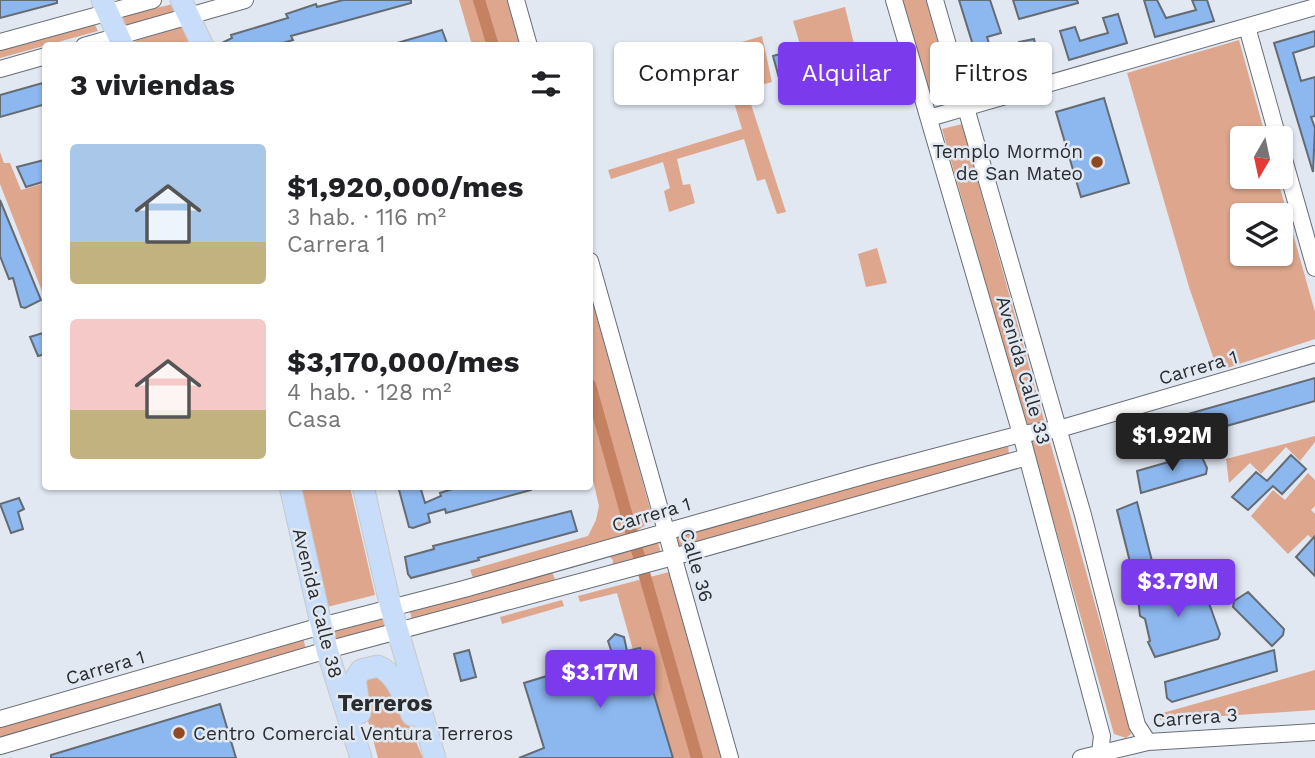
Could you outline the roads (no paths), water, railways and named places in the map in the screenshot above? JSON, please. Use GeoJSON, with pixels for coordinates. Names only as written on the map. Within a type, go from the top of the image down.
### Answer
{"type":"FeatureCollection","features":[{"type":"Feature","properties":{"kind":"main road"},"geometry":{"type":"LineString","coordinates":[[105,6],[121,41]]}},
{"type":"Feature","properties":{"kind":"main road"},"geometry":{"type":"LineString","coordinates":[[185,8],[201,42]]}},
{"type":"Feature","properties":{"kind":"main road","name":"Avenida Calle 38"},"geometry":{"type":"LineString","coordinates":[[291,490],[327,650],[361,758]]}},
{"type":"Feature","properties":{"kind":"main road"},"geometry":{"type":"LineString","coordinates":[[364,490],[391,608],[434,758]]}},
{"type":"Feature","properties":{"kind":"main road"},"geometry":{"type":"LineString","coordinates":[[372,758],[354,690],[357,674],[370,666],[385,669],[397,685],[434,758]]}},
{"type":"Feature","properties":{"kind":"street"},"geometry":{"type":"LineString","coordinates":[[0,41],[105,6],[153,0]]}},
{"type":"Feature","properties":{"kind":"street"},"geometry":{"type":"LineString","coordinates":[[121,41],[185,8],[245,0]]}},
{"type":"Feature","properties":{"kind":"street"},"geometry":{"type":"LineString","coordinates":[[516,0],[528,42]]}},
{"type":"Feature","properties":{"kind":"street","name":"Avenida Calle 33"},"geometry":{"type":"LineString","coordinates":[[894,0],[1021,434],[1101,736],[1100,753]]}},
{"type":"Feature","properties":{"kind":"street","name":"Avenida Calle 33"},"geometry":{"type":"LineString","coordinates":[[935,0],[1059,429],[1138,724],[1148,741]]}},
{"type":"Feature","properties":{"kind":"street"},"geometry":{"type":"LineString","coordinates":[[929,118],[1315,7]]}},
{"type":"Feature","properties":{"kind":"street"},"geometry":{"type":"LineString","coordinates":[[1247,27],[1275,126]]}},
{"type":"Feature","properties":{"kind":"street"},"geometry":{"type":"LineString","coordinates":[[0,69],[42,57]]}},
{"type":"Feature","properties":{"kind":"street"},"geometry":{"type":"LineString","coordinates":[[1292,189],[1315,268]]}},
{"type":"Feature","properties":{"kind":"street","name":"Calle 36"},"geometry":{"type":"LineString","coordinates":[[593,272],[730,758]]}},
{"type":"Feature","properties":{"kind":"street","name":"Carrera 1"},"geometry":{"type":"LineString","coordinates":[[0,719],[321,626],[666,531],[1021,434],[1059,429],[1315,354]]}},
{"type":"Feature","properties":{"kind":"street"},"geometry":{"type":"LineString","coordinates":[[0,746],[327,650],[673,557],[1027,457]]}},
{"type":"Feature","properties":{"kind":"street"},"geometry":{"type":"LineString","coordinates":[[586,554],[599,557],[604,564],[602,572],[595,578]]}},
{"type":"Feature","properties":{"kind":"street"},"geometry":{"type":"LineString","coordinates":[[566,586],[559,571],[569,558]]}},
{"type":"Feature","properties":{"kind":"street","name":"Carrera 3"},"geometry":{"type":"LineString","coordinates":[[1081,758],[1148,741],[1315,732]]}},
{"type":"Feature","properties":{"kind":"waterway"},"geometry":{"type":"LineString","coordinates":[[479,0],[492,42]]}},
{"type":"Feature","properties":{"kind":"waterway"},"geometry":{"type":"LineString","coordinates":[[593,396],[632,534]]}},
{"type":"Feature","properties":{"kind":"waterway"},"geometry":{"type":"LineString","coordinates":[[636,547],[640,559]]}},
{"type":"Feature","properties":{"kind":"waterway"},"geometry":{"type":"LineString","coordinates":[[644,573],[697,758]]}},
{"type":"Feature","properties":{"kind":"place","name":"Templo Mormón de San Mateo"},"geometry":{"type":"Point","coordinates":[1097,162]}},
{"type":"Feature","properties":{"kind":"place","name":"Centro Comercial Ventura Terreros"},"geometry":{"type":"Point","coordinates":[179,733]}},
{"type":"Feature","properties":{"kind":"district","name":"Terreros"},"geometry":{"type":"Point","coordinates":[385,703]}}]}
